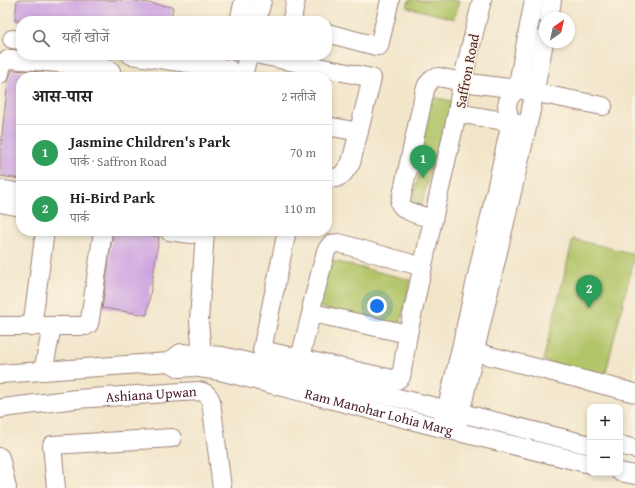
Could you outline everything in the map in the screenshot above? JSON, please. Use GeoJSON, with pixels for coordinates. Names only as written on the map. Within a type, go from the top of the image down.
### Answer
{"type":"FeatureCollection","features":[{"type":"Feature","properties":{"kind":"street"},"geometry":{"type":"LineString","coordinates":[[240,16],[244,0]]}},
{"type":"Feature","properties":{"kind":"street"},"geometry":{"type":"LineString","coordinates":[[258,16],[262,0]]}},
{"type":"Feature","properties":{"kind":"street"},"geometry":{"type":"LineString","coordinates":[[293,16],[296,0]]}},
{"type":"Feature","properties":{"kind":"street"},"geometry":{"type":"LineString","coordinates":[[332,34],[379,46],[390,0]]}},
{"type":"Feature","properties":{"kind":"street","name":"Saffron Road"},"geometry":{"type":"LineString","coordinates":[[482,0],[462,82],[457,113],[520,123]]}},
{"type":"Feature","properties":{"kind":"street"},"geometry":{"type":"LineString","coordinates":[[520,123],[507,111],[506,104],[509,96],[517,89],[534,0]]}},
{"type":"Feature","properties":{"kind":"street"},"geometry":{"type":"LineString","coordinates":[[550,12],[552,0]]}},
{"type":"Feature","properties":{"kind":"street"},"geometry":{"type":"LineString","coordinates":[[449,430],[520,123],[535,92],[543,48]]}},
{"type":"Feature","properties":{"kind":"street"},"geometry":{"type":"LineString","coordinates":[[0,74],[3,63],[7,60],[16,59]]}},
{"type":"Feature","properties":{"kind":"street"},"geometry":{"type":"LineString","coordinates":[[23,60],[105,67],[111,72]]}},
{"type":"Feature","properties":{"kind":"street"},"geometry":{"type":"LineString","coordinates":[[167,60],[233,69],[243,60]]}},
{"type":"Feature","properties":{"kind":"street"},"geometry":{"type":"LineString","coordinates":[[284,60],[372,78],[351,163],[342,175],[336,178],[332,178]]}},
{"type":"Feature","properties":{"kind":"street"},"geometry":{"type":"LineString","coordinates":[[432,219],[402,208],[400,200],[427,84],[433,78],[439,77],[462,82],[517,89],[604,106]]}},
{"type":"Feature","properties":{"kind":"street"},"geometry":{"type":"LineString","coordinates":[[286,236],[262,350],[397,380],[401,377],[408,334],[432,219],[457,113]]}},
{"type":"Feature","properties":{"kind":"street"},"geometry":{"type":"LineString","coordinates":[[332,127],[359,132]]}},
{"type":"Feature","properties":{"kind":"street"},"geometry":{"type":"LineString","coordinates":[[0,189],[16,192]]}},
{"type":"Feature","properties":{"kind":"street"},"geometry":{"type":"LineString","coordinates":[[0,203],[16,206]]}},
{"type":"Feature","properties":{"kind":"street"},"geometry":{"type":"LineString","coordinates":[[32,327],[44,236]]}},
{"type":"Feature","properties":{"kind":"street"},"geometry":{"type":"LineString","coordinates":[[0,326],[82,327],[89,324],[102,236]]}},
{"type":"Feature","properties":{"kind":"street"},"geometry":{"type":"LineString","coordinates":[[196,236],[189,320],[197,361]]}},
{"type":"Feature","properties":{"kind":"street"},"geometry":{"type":"LineString","coordinates":[[300,358],[326,251],[331,244],[339,243],[422,267]]}},
{"type":"Feature","properties":{"kind":"street"},"geometry":{"type":"LineString","coordinates":[[312,310],[317,314],[408,334]]}},
{"type":"Feature","properties":{"kind":"street"},"geometry":{"type":"LineString","coordinates":[[43,371],[52,327]]}},
{"type":"Feature","properties":{"kind":"street"},"geometry":{"type":"LineString","coordinates":[[468,350],[635,393]]}},
{"type":"Feature","properties":{"kind":"street","name":"Ram Manohar Lohia Marg"},"geometry":{"type":"LineString","coordinates":[[0,374],[169,362],[180,368],[197,361],[222,356],[587,444]]}},
{"type":"Feature","properties":{"kind":"street","name":"Ram Manohar Lohia Marg"},"geometry":{"type":"LineString","coordinates":[[197,361],[220,371],[449,430],[587,463]]}},
{"type":"Feature","properties":{"kind":"street"},"geometry":{"type":"LineString","coordinates":[[116,366],[119,396]]}},
{"type":"Feature","properties":{"kind":"street","name":"Ashiana Upwan"},"geometry":{"type":"LineString","coordinates":[[0,409],[76,399],[198,391],[208,394],[211,401],[222,488]]}},
{"type":"Feature","properties":{"kind":"street"},"geometry":{"type":"LineString","coordinates":[[487,408],[587,435]]}},
{"type":"Feature","properties":{"kind":"street"},"geometry":{"type":"LineString","coordinates":[[56,488],[52,445],[172,438]]}},
{"type":"Feature","properties":{"kind":"street"},"geometry":{"type":"LineString","coordinates":[[623,445],[635,449]]}},
{"type":"Feature","properties":{"kind":"street"},"geometry":{"type":"LineString","coordinates":[[623,453],[635,456]]}},
{"type":"Feature","properties":{"kind":"street"},"geometry":{"type":"LineString","coordinates":[[0,457],[7,488]]}},
{"type":"Feature","properties":{"kind":"street"},"geometry":{"type":"LineString","coordinates":[[623,473],[635,475]]}},
{"type":"Feature","properties":{"kind":"green space"},"geometry":{"type":"Polygon","coordinates":[[[409,0],[459,0],[454,19],[407,7],[409,0]]]}},
{"type":"Feature","properties":{"kind":"green space"},"geometry":{"type":"Polygon","coordinates":[[[430,96],[455,102],[443,151],[436,149],[421,208],[411,205],[426,147],[418,145],[430,96]]]}},
{"type":"Feature","properties":{"kind":"green space"},"geometry":{"type":"Polygon","coordinates":[[[573,239],[635,254],[605,376],[543,361],[573,239]]]}},
{"type":"Feature","properties":{"kind":"green space"},"geometry":{"type":"Polygon","coordinates":[[[330,260],[411,280],[399,328],[319,307],[330,260]]]}},
{"type":"Feature","properties":{"kind":"building"},"geometry":{"type":"Polygon","coordinates":[[[17,0],[130,0],[173,7],[172,16],[16,16],[15,21],[17,0]]]}},
{"type":"Feature","properties":{"kind":"building"},"geometry":{"type":"Polygon","coordinates":[[[12,70],[43,72],[16,72],[16,178],[0,176],[0,152],[8,81],[12,70]]]}},
{"type":"Feature","properties":{"kind":"building"},"geometry":{"type":"Polygon","coordinates":[[[112,236],[159,237],[147,315],[102,308],[112,236]]]}},
{"type":"Feature","properties":{"kind":"place","name":"Jasmine Children's Park"},"geometry":{"type":"Point","coordinates":[423,178]}},
{"type":"Feature","properties":{"kind":"place","name":"Hi-Bird Park"},"geometry":{"type":"Point","coordinates":[589,308]}}]}
